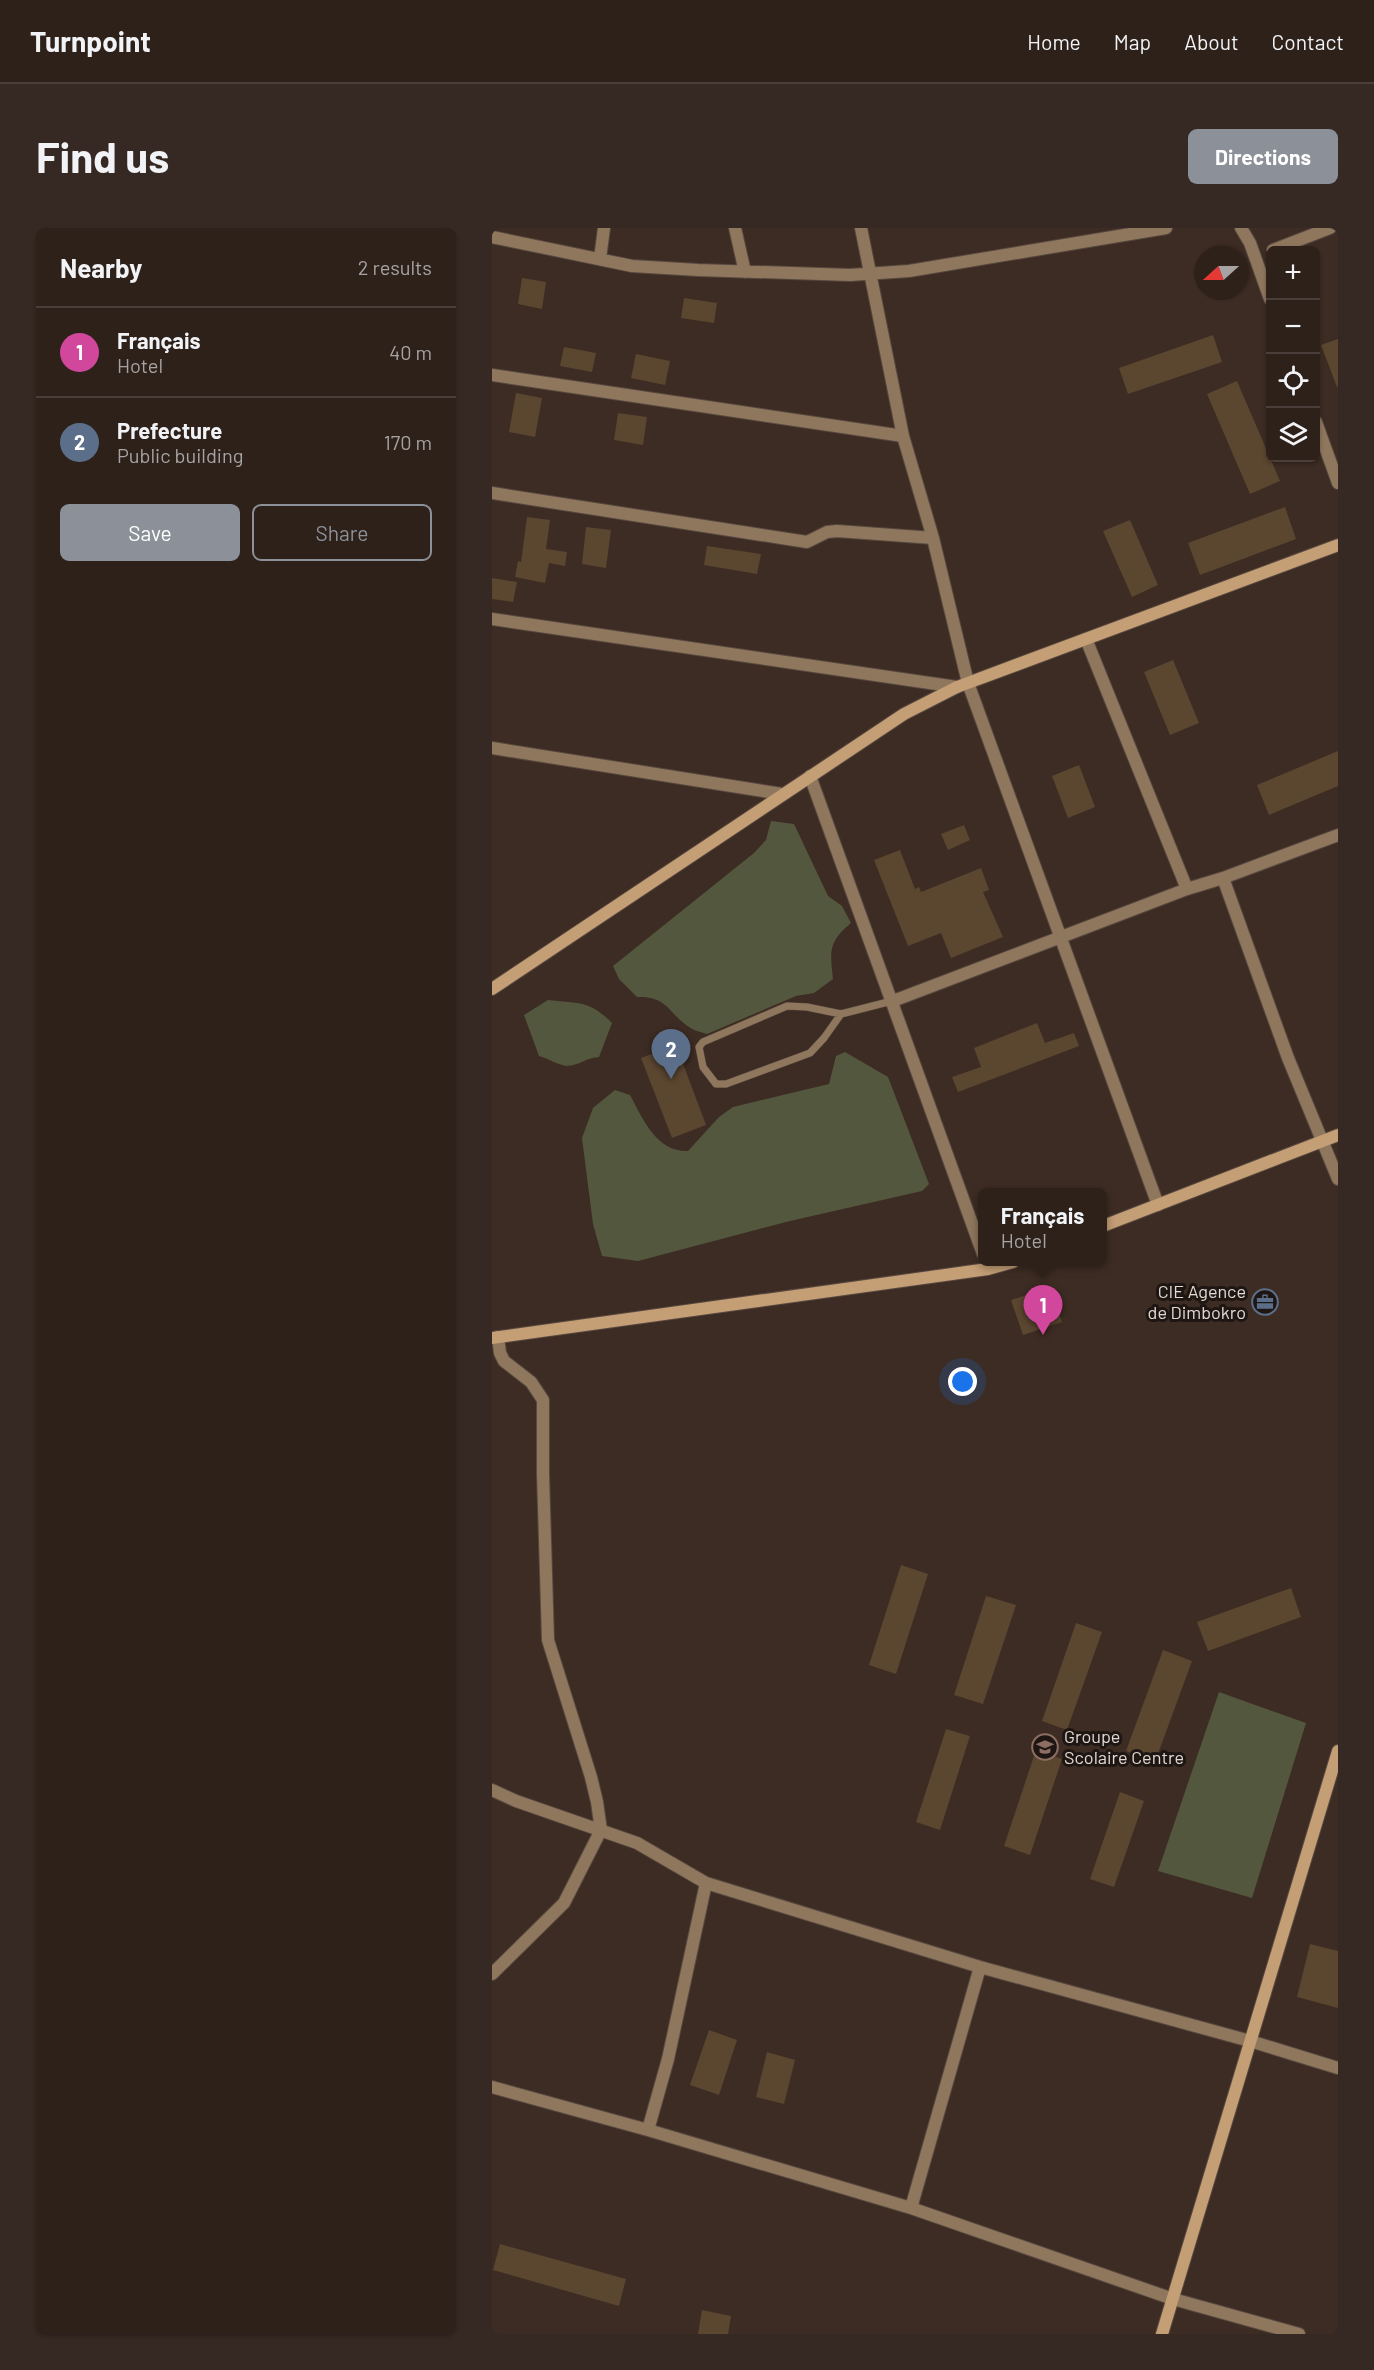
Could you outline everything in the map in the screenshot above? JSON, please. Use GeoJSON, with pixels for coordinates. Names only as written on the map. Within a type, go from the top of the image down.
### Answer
{"type":"FeatureCollection","features":[{"type":"Feature","properties":{"kind":"main road"},"geometry":{"type":"LineString","coordinates":[[492,989],[904,714],[963,685],[1338,545]]}},
{"type":"Feature","properties":{"kind":"main road"},"geometry":{"type":"LineString","coordinates":[[1107,1224],[1338,1135]]}},
{"type":"Feature","properties":{"kind":"main road"},"geometry":{"type":"LineString","coordinates":[[495,1338],[980,1266]]}},
{"type":"Feature","properties":{"kind":"main road"},"geometry":{"type":"LineString","coordinates":[[1162,2334],[1338,1751]]}},
{"type":"Feature","properties":{"kind":"street"},"geometry":{"type":"LineString","coordinates":[[600,259],[604,228]]}},
{"type":"Feature","properties":{"kind":"street"},"geometry":{"type":"LineString","coordinates":[[735,228],[745,272]]}},
{"type":"Feature","properties":{"kind":"street"},"geometry":{"type":"LineString","coordinates":[[861,228],[903,436],[933,538],[963,685],[1017,816],[1059,938],[1158,1205]]}},
{"type":"Feature","properties":{"kind":"street"},"geometry":{"type":"LineString","coordinates":[[492,237],[652,268],[872,275],[936,267],[1166,228]]}},
{"type":"Feature","properties":{"kind":"street"},"geometry":{"type":"LineString","coordinates":[[1241,228],[1266,288]]}},
{"type":"Feature","properties":{"kind":"street"},"geometry":{"type":"LineString","coordinates":[[1285,246],[1330,228]]}},
{"type":"Feature","properties":{"kind":"street"},"geometry":{"type":"LineString","coordinates":[[1255,257],[1266,253]]}},
{"type":"Feature","properties":{"kind":"street"},"geometry":{"type":"LineString","coordinates":[[492,375],[903,436]]}},
{"type":"Feature","properties":{"kind":"street"},"geometry":{"type":"LineString","coordinates":[[1320,433],[1338,483]]}},
{"type":"Feature","properties":{"kind":"street"},"geometry":{"type":"LineString","coordinates":[[492,493],[807,542],[827,532],[837,531],[933,538]]}},
{"type":"Feature","properties":{"kind":"street"},"geometry":{"type":"LineString","coordinates":[[492,619],[963,685]]}},
{"type":"Feature","properties":{"kind":"street"},"geometry":{"type":"LineString","coordinates":[[1086,639],[1187,889]]}},
{"type":"Feature","properties":{"kind":"street"},"geometry":{"type":"LineString","coordinates":[[492,748],[782,794]]}},
{"type":"Feature","properties":{"kind":"street"},"geometry":{"type":"LineString","coordinates":[[810,776],[978,1240]]}},
{"type":"Feature","properties":{"kind":"street"},"geometry":{"type":"LineString","coordinates":[[893,1001],[1187,889],[1338,835]]}},
{"type":"Feature","properties":{"kind":"street"},"geometry":{"type":"LineString","coordinates":[[1223,878],[1288,1058],[1338,1179]]}},
{"type":"Feature","properties":{"kind":"street"},"geometry":{"type":"LineString","coordinates":[[492,1974],[564,1903],[602,1830],[591,1777],[548,1640],[543,1400],[531,1382],[496,1356],[495,1338]]}},
{"type":"Feature","properties":{"kind":"street"},"geometry":{"type":"LineString","coordinates":[[492,1790],[516,1801],[638,1843],[706,1883],[980,1967],[1250,2041],[1338,2068]]}},
{"type":"Feature","properties":{"kind":"street"},"geometry":{"type":"LineString","coordinates":[[648,2130],[668,2060],[706,1883]]}},
{"type":"Feature","properties":{"kind":"street"},"geometry":{"type":"LineString","coordinates":[[911,2208],[980,1967]]}},
{"type":"Feature","properties":{"kind":"street"},"geometry":{"type":"LineString","coordinates":[[492,2087],[648,2130],[911,2208],[1173,2299],[1299,2334]]}},
{"type":"Feature","properties":{"kind":"lane"},"geometry":{"type":"LineString","coordinates":[[841,1014],[810,1053],[800,1057],[726,1084],[716,1084],[703,1067],[699,1047],[704,1042],[787,1006],[807,1007],[841,1014],[893,1001]]}},
{"type":"Feature","properties":{"kind":"green space"},"geometry":{"type":"Polygon","coordinates":[[[771,821],[794,824],[828,896],[842,906],[851,923],[838,936],[832,948],[833,979],[814,993],[796,996],[707,1034],[682,1022],[662,1002],[647,997],[637,997],[619,979],[613,966],[754,853],[766,840],[771,821]]]}},
{"type":"Feature","properties":{"kind":"green space"},"geometry":{"type":"Polygon","coordinates":[[[548,1000],[589,1006],[612,1023],[599,1057],[567,1066],[539,1056],[524,1015],[548,1000]]]}},
{"type":"Feature","properties":{"kind":"green space"},"geometry":{"type":"Polygon","coordinates":[[[845,1052],[888,1077],[929,1184],[922,1191],[790,1221],[638,1261],[602,1256],[593,1224],[582,1138],[593,1108],[615,1090],[630,1095],[646,1124],[659,1140],[677,1150],[688,1151],[719,1117],[733,1107],[829,1084],[836,1056],[845,1052]]]}},
{"type":"Feature","properties":{"kind":"green space"},"geometry":{"type":"Polygon","coordinates":[[[1219,1692],[1306,1723],[1252,1898],[1158,1871],[1219,1692]]]}},
{"type":"Feature","properties":{"kind":"building"},"geometry":{"type":"Polygon","coordinates":[[[522,278],[546,282],[542,309],[518,304],[522,278]]]}},
{"type":"Feature","properties":{"kind":"building"},"geometry":{"type":"Polygon","coordinates":[[[684,298],[717,303],[714,323],[681,318],[684,298]]]}},
{"type":"Feature","properties":{"kind":"building"},"geometry":{"type":"Polygon","coordinates":[[[1213,335],[1222,362],[1128,394],[1119,368],[1213,335]]]}},
{"type":"Feature","properties":{"kind":"building"},"geometry":{"type":"Polygon","coordinates":[[[1338,339],[1338,387],[1337,387],[1321,345],[1338,339]]]}},
{"type":"Feature","properties":{"kind":"building"},"geometry":{"type":"Polygon","coordinates":[[[564,347],[596,353],[592,372],[560,366],[564,347]]]}},
{"type":"Feature","properties":{"kind":"building"},"geometry":{"type":"Polygon","coordinates":[[[636,354],[670,361],[665,385],[631,378],[636,354]]]}},
{"type":"Feature","properties":{"kind":"building"},"geometry":{"type":"Polygon","coordinates":[[[1237,381],[1266,448],[1266,462],[1272,462],[1280,481],[1250,494],[1207,394],[1237,381]]]}},
{"type":"Feature","properties":{"kind":"building"},"geometry":{"type":"Polygon","coordinates":[[[516,393],[542,398],[535,437],[509,432],[516,393]]]}},
{"type":"Feature","properties":{"kind":"building"},"geometry":{"type":"Polygon","coordinates":[[[618,413],[647,417],[643,445],[614,440],[618,413]]]}},
{"type":"Feature","properties":{"kind":"building"},"geometry":{"type":"Polygon","coordinates":[[[1285,507],[1296,539],[1200,575],[1188,543],[1285,507]]]}},
{"type":"Feature","properties":{"kind":"building"},"geometry":{"type":"Polygon","coordinates":[[[527,517],[550,520],[546,549],[567,552],[565,566],[549,563],[545,583],[515,577],[518,561],[521,562],[527,517]]]}},
{"type":"Feature","properties":{"kind":"building"},"geometry":{"type":"Polygon","coordinates":[[[1130,520],[1158,585],[1132,597],[1103,531],[1130,520]]]}},
{"type":"Feature","properties":{"kind":"building"},"geometry":{"type":"Polygon","coordinates":[[[586,527],[611,530],[606,568],[582,564],[586,527]]]}},
{"type":"Feature","properties":{"kind":"building"},"geometry":{"type":"Polygon","coordinates":[[[707,546],[761,554],[757,574],[704,565],[707,546]]]}},
{"type":"Feature","properties":{"kind":"building"},"geometry":{"type":"Polygon","coordinates":[[[492,578],[517,582],[513,602],[492,599],[492,578]]]}},
{"type":"Feature","properties":{"kind":"building"},"geometry":{"type":"Polygon","coordinates":[[[1173,660],[1199,723],[1170,735],[1144,672],[1173,660]]]}},
{"type":"Feature","properties":{"kind":"building"},"geometry":{"type":"Polygon","coordinates":[[[1338,751],[1338,786],[1269,815],[1257,785],[1338,751]]]}},
{"type":"Feature","properties":{"kind":"building"},"geometry":{"type":"Polygon","coordinates":[[[1079,765],[1095,807],[1068,818],[1052,776],[1079,765]]]}},
{"type":"Feature","properties":{"kind":"building"},"geometry":{"type":"Polygon","coordinates":[[[964,825],[970,840],[948,850],[941,834],[964,825]]]}},
{"type":"Feature","properties":{"kind":"building"},"geometry":{"type":"Polygon","coordinates":[[[900,850],[915,889],[919,887],[921,892],[981,868],[989,890],[983,892],[1003,937],[951,958],[941,933],[908,946],[874,860],[900,850]]]}},
{"type":"Feature","properties":{"kind":"building"},"geometry":{"type":"Polygon","coordinates":[[[1037,1023],[1045,1043],[1074,1033],[1079,1046],[958,1092],[952,1077],[981,1067],[974,1048],[1037,1023]]]}},
{"type":"Feature","properties":{"kind":"building"},"geometry":{"type":"Polygon","coordinates":[[[676,1045],[706,1125],[672,1138],[641,1058],[676,1045]]]}},
{"type":"Feature","properties":{"kind":"building"},"geometry":{"type":"Polygon","coordinates":[[[1051,1287],[1062,1322],[1023,1335],[1011,1300],[1051,1287]]]}},
{"type":"Feature","properties":{"kind":"building"},"geometry":{"type":"Polygon","coordinates":[[[901,1565],[928,1574],[896,1674],[869,1665],[901,1565]]]}},
{"type":"Feature","properties":{"kind":"building"},"geometry":{"type":"Polygon","coordinates":[[[1291,1588],[1301,1617],[1208,1651],[1197,1622],[1291,1588]]]}},
{"type":"Feature","properties":{"kind":"building"},"geometry":{"type":"Polygon","coordinates":[[[986,1596],[1016,1605],[983,1704],[954,1695],[986,1596]]]}},
{"type":"Feature","properties":{"kind":"building"},"geometry":{"type":"Polygon","coordinates":[[[1076,1623],[1102,1632],[1067,1730],[1042,1721],[1076,1623]]]}},
{"type":"Feature","properties":{"kind":"building"},"geometry":{"type":"Polygon","coordinates":[[[1163,1650],[1192,1661],[1155,1762],[1126,1751],[1163,1650]]]}},
{"type":"Feature","properties":{"kind":"building"},"geometry":{"type":"Polygon","coordinates":[[[946,1729],[970,1736],[940,1830],[916,1822],[946,1729]]]}},
{"type":"Feature","properties":{"kind":"building"},"geometry":{"type":"Polygon","coordinates":[[[1036,1750],[1062,1759],[1030,1855],[1004,1846],[1036,1750]]]}},
{"type":"Feature","properties":{"kind":"building"},"geometry":{"type":"Polygon","coordinates":[[[1120,1792],[1144,1801],[1114,1887],[1090,1879],[1120,1792]]]}},
{"type":"Feature","properties":{"kind":"building"},"geometry":{"type":"Polygon","coordinates":[[[1310,1944],[1338,1951],[1338,2008],[1297,1997],[1310,1944]]]}},
{"type":"Feature","properties":{"kind":"building"},"geometry":{"type":"Polygon","coordinates":[[[709,2030],[737,2040],[719,2095],[690,2085],[709,2030]]]}},
{"type":"Feature","properties":{"kind":"building"},"geometry":{"type":"Polygon","coordinates":[[[767,2052],[795,2060],[784,2104],[756,2097],[767,2052]]]}},
{"type":"Feature","properties":{"kind":"building"},"geometry":{"type":"Polygon","coordinates":[[[500,2244],[626,2279],[619,2306],[493,2270],[500,2244]]]}},
{"type":"Feature","properties":{"kind":"building"},"geometry":{"type":"Polygon","coordinates":[[[702,2310],[731,2316],[728,2334],[698,2334],[702,2310]]]}},
{"type":"Feature","properties":{"kind":"place","name":"Prefecture"},"geometry":{"type":"Point","coordinates":[671,1079]}},
{"type":"Feature","properties":{"kind":"place","name":"CIE Agence de Dimbokro"},"geometry":{"type":"Point","coordinates":[1265,1302]}},
{"type":"Feature","properties":{"kind":"place","name":"Français"},"geometry":{"type":"Point","coordinates":[1043,1335]}},
{"type":"Feature","properties":{"kind":"place","name":"Groupe Scolaire Centre"},"geometry":{"type":"Point","coordinates":[1045,1747]}}]}
